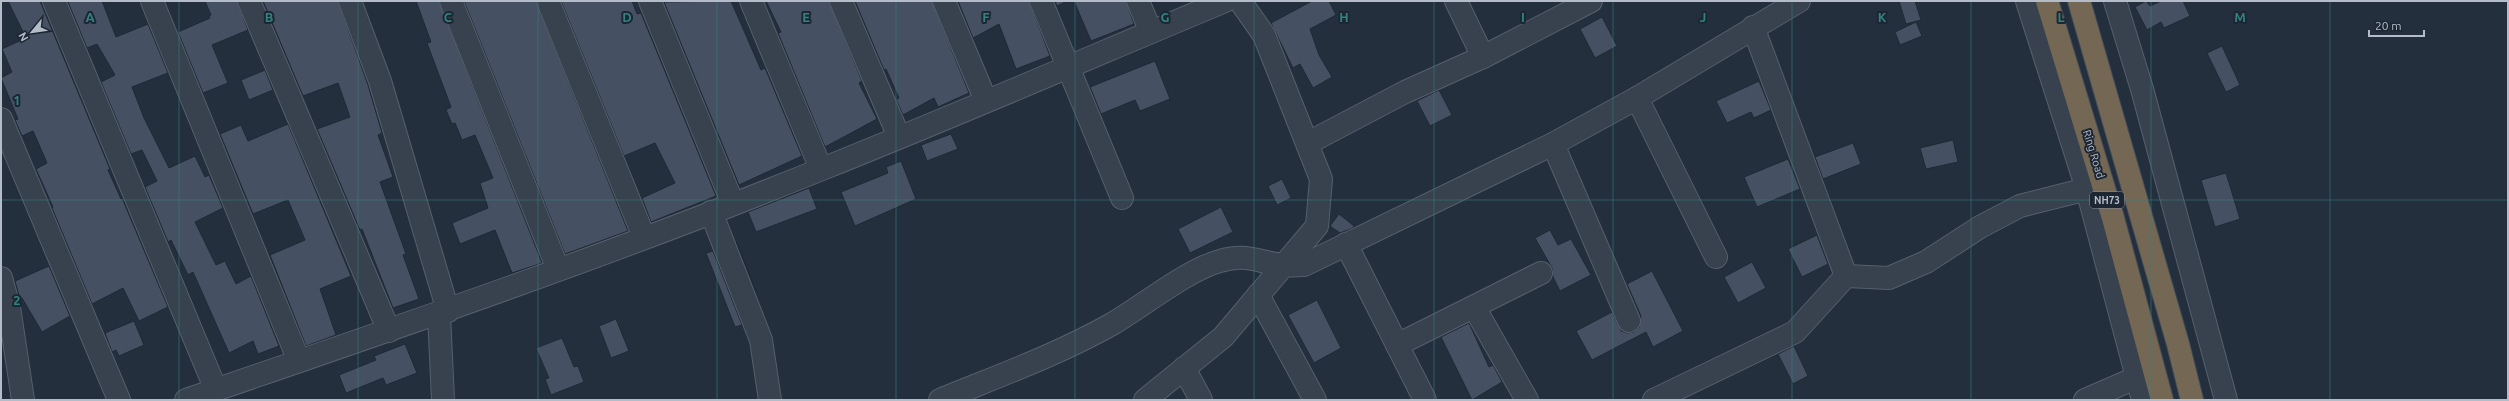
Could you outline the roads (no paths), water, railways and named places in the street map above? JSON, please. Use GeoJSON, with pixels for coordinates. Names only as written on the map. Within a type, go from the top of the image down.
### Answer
{"type":"FeatureCollection","features":[{"type":"Feature","properties":{"kind":"highway","name":"Ring Road"},"geometry":{"type":"LineString","coordinates":[[2048,1],[2129,279],[2162,400]]}},
{"type":"Feature","properties":{"kind":"highway","name":"NH73"},"geometry":{"type":"LineString","coordinates":[[2078,1],[2158,272],[2192,400]]}},
{"type":"Feature","properties":{"kind":"highway"},"geometry":{"type":"LineString","coordinates":[[2129,279],[2158,272]]}},
{"type":"Feature","properties":{"kind":"street"},"geometry":{"type":"LineString","coordinates":[[54,1],[216,390]]}},
{"type":"Feature","properties":{"kind":"street"},"geometry":{"type":"LineString","coordinates":[[152,1],[299,362]]}},
{"type":"Feature","properties":{"kind":"street"},"geometry":{"type":"LineString","coordinates":[[250,1],[389,331]]}},
{"type":"Feature","properties":{"kind":"street"},"geometry":{"type":"LineString","coordinates":[[350,1],[380,81],[443,312],[443,400]]}},
{"type":"Feature","properties":{"kind":"street"},"geometry":{"type":"LineString","coordinates":[[451,1],[558,269]]}},
{"type":"Feature","properties":{"kind":"street"},"geometry":{"type":"LineString","coordinates":[[548,1],[644,237]]}},
{"type":"Feature","properties":{"kind":"street"},"geometry":{"type":"LineString","coordinates":[[650,1],[733,204]]}},
{"type":"Feature","properties":{"kind":"street"},"geometry":{"type":"LineString","coordinates":[[751,1],[821,169]]}},
{"type":"Feature","properties":{"kind":"street"},"geometry":{"type":"LineString","coordinates":[[841,1],[899,137]]}},
{"type":"Feature","properties":{"kind":"street"},"geometry":{"type":"LineString","coordinates":[[944,1],[986,101]]}},
{"type":"Feature","properties":{"kind":"street"},"geometry":{"type":"LineString","coordinates":[[1041,1],[1122,198]]}},
{"type":"Feature","properties":{"kind":"street"},"geometry":{"type":"LineString","coordinates":[[1138,1],[1151,32]]}},
{"type":"Feature","properties":{"kind":"street"},"geometry":{"type":"LineString","coordinates":[[186,400],[443,312],[733,204],[899,137],[1225,1]]}},
{"type":"Feature","properties":{"kind":"street"},"geometry":{"type":"LineString","coordinates":[[1145,400],[1224,337],[1282,265],[1317,226],[1321,179],[1308,143],[1264,36],[1240,1]]}},
{"type":"Feature","properties":{"kind":"street"},"geometry":{"type":"LineString","coordinates":[[1456,1],[1482,57]]}},
{"type":"Feature","properties":{"kind":"street"},"geometry":{"type":"LineString","coordinates":[[1308,143],[1404,92],[1482,57],[1591,1]]}},
{"type":"Feature","properties":{"kind":"street"},"geometry":{"type":"LineString","coordinates":[[940,400],[1053,354],[1112,324],[1192,274],[1219,261],[1246,256],[1282,265],[1304,265],[1553,144],[1637,98],[1753,27],[1799,1]]}},
{"type":"Feature","properties":{"kind":"street"},"geometry":{"type":"LineString","coordinates":[[2027,1],[2087,189],[2143,400]]}},
{"type":"Feature","properties":{"kind":"street"},"geometry":{"type":"LineString","coordinates":[[2115,1],[2144,96],[2226,400]]}},
{"type":"Feature","properties":{"kind":"street"},"geometry":{"type":"LineString","coordinates":[[1753,27],[1846,276]]}},
{"type":"Feature","properties":{"kind":"street"},"geometry":{"type":"LineString","coordinates":[[1637,98],[1716,257]]}},
{"type":"Feature","properties":{"kind":"street"},"geometry":{"type":"LineString","coordinates":[[1,119],[118,400]]}},
{"type":"Feature","properties":{"kind":"street"},"geometry":{"type":"LineString","coordinates":[[1553,144],[1629,321]]}},
{"type":"Feature","properties":{"kind":"street"},"geometry":{"type":"LineString","coordinates":[[1846,276],[1889,278],[1926,262],[1980,227],[2020,206],[2087,189]]}},
{"type":"Feature","properties":{"kind":"street"},"geometry":{"type":"LineString","coordinates":[[711,212],[761,340],[770,400]]}},
{"type":"Feature","properties":{"kind":"street"},"geometry":{"type":"LineString","coordinates":[[1346,244],[1425,400]]}},
{"type":"Feature","properties":{"kind":"street"},"geometry":{"type":"LineString","coordinates":[[1398,345],[1541,273]]}},
{"type":"Feature","properties":{"kind":"street"},"geometry":{"type":"LineString","coordinates":[[1654,400],[1795,332],[1846,276]]}},
{"type":"Feature","properties":{"kind":"street"},"geometry":{"type":"LineString","coordinates":[[1,278],[9,308],[23,400]]}},
{"type":"Feature","properties":{"kind":"street"},"geometry":{"type":"LineString","coordinates":[[1258,295],[1315,400]]}},
{"type":"Feature","properties":{"kind":"street"},"geometry":{"type":"LineString","coordinates":[[1474,307],[1527,400]]}},
{"type":"Feature","properties":{"kind":"street"},"geometry":{"type":"LineString","coordinates":[[1184,368],[1201,400]]}},
{"type":"Feature","properties":{"kind":"street"},"geometry":{"type":"LineString","coordinates":[[2085,400],[2138,377]]}}]}
